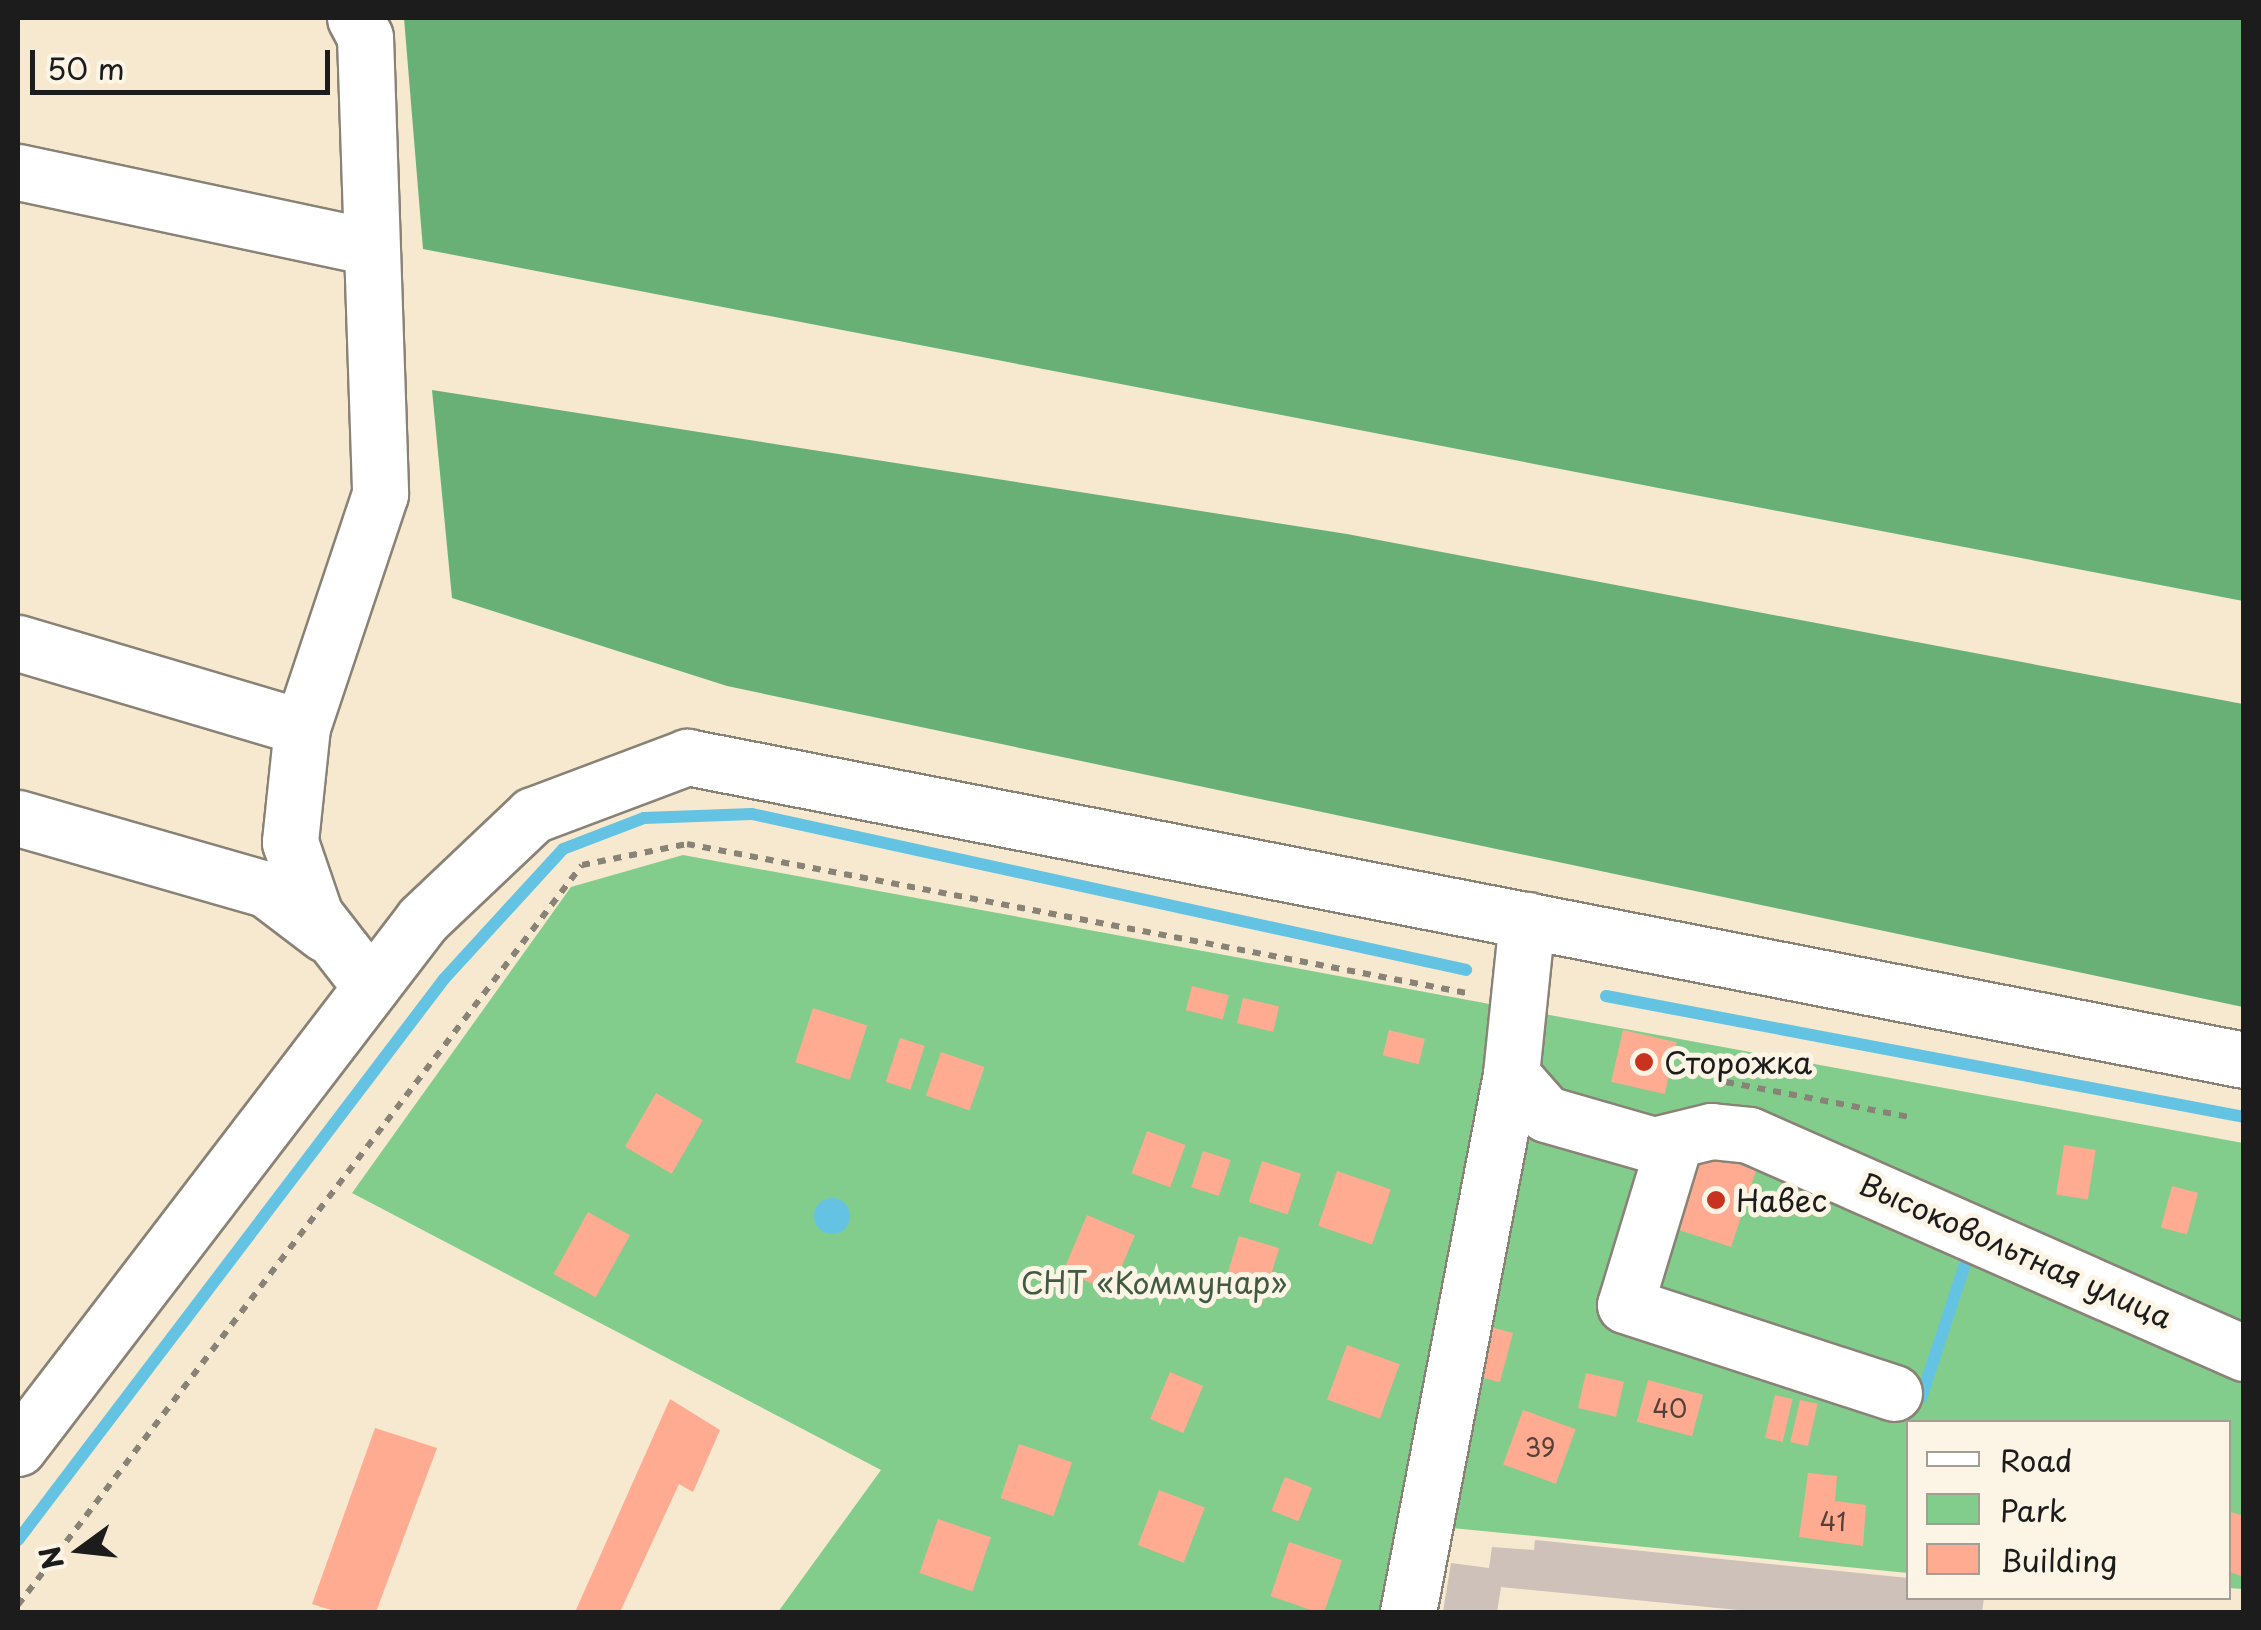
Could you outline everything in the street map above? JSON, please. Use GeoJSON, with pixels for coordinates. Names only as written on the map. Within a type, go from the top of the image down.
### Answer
{"type":"FeatureCollection","features":[{"type":"Feature","properties":{"kind":"street"},"geometry":{"type":"LineString","coordinates":[[354,18],[365,37],[380,494],[302,727],[290,842],[315,916],[370,988]]}},
{"type":"Feature","properties":{"kind":"street"},"geometry":{"type":"LineString","coordinates":[[18,172],[370,247]]}},
{"type":"Feature","properties":{"kind":"street"},"geometry":{"type":"LineString","coordinates":[[18,643],[302,727]]}},
{"type":"Feature","properties":{"kind":"street"},"geometry":{"type":"LineString","coordinates":[[18,1448],[423,918],[533,815],[687,758],[2244,1060]]}},
{"type":"Feature","properties":{"kind":"street"},"geometry":{"type":"LineString","coordinates":[[18,818],[266,890],[336,942]]}},
{"type":"Feature","properties":{"kind":"street"},"geometry":{"type":"LineString","coordinates":[[1408,1612],[1511,1074],[1527,920]]}},
{"type":"Feature","properties":{"kind":"street","name":"Высоковольтная улица"},"geometry":{"type":"LineString","coordinates":[[1511,1074],[1546,1114],[1674,1144],[1711,1131],[1749,1135],[2244,1354]]}},
{"type":"Feature","properties":{"kind":"street"},"geometry":{"type":"LineString","coordinates":[[1674,1144],[1624,1305],[1894,1393]]}},
{"type":"Feature","properties":{"kind":"path"},"geometry":{"type":"LineString","coordinates":[[18,1605],[582,864],[687,844],[1488,997]]}},
{"type":"Feature","properties":{"kind":"path"},"geometry":{"type":"LineString","coordinates":[[1709,1085],[1743,1080],[1909,1117]]}},
{"type":"Feature","properties":{"kind":"shaded area"},"geometry":{"type":"Polygon","coordinates":[[[1535,1540],[1906,1578],[1906,1600],[1984,1600],[1982,1612],[1759,1612],[1501,1587],[1497,1612],[1443,1612],[1451,1563],[1489,1568],[1492,1547],[1534,1550],[1535,1540]]]}},
{"type":"Feature","properties":{"kind":"green space"},"geometry":{"type":"Polygon","coordinates":[[[404,18],[2243,18],[2243,601],[423,249],[404,18]]]}},
{"type":"Feature","properties":{"kind":"green space"},"geometry":{"type":"Polygon","coordinates":[[[432,390],[1347,534],[2243,704],[2243,1007],[727,686],[452,598],[432,390]]]}},
{"type":"Feature","properties":{"kind":"green space","name":"СНТ «Коммунар»"},"geometry":{"type":"Polygon","coordinates":[[[683,855],[2243,1143],[2243,1589],[2231,1588],[2231,1420],[1906,1420],[1906,1573],[1442,1527],[1423,1612],[778,1612],[881,1470],[352,1193],[571,887],[683,855]]]}},
{"type":"Feature","properties":{"kind":"water"},"geometry":{"type":"Polygon","coordinates":[[[832,1198],[845,1203],[850,1216],[845,1229],[832,1234],[819,1229],[814,1216],[819,1203],[832,1198]]]}},
{"type":"Feature","properties":{"kind":"building"},"geometry":{"type":"Polygon","coordinates":[[[1192,986],[1229,995],[1223,1019],[1186,1010],[1192,986]]]}},
{"type":"Feature","properties":{"kind":"building"},"geometry":{"type":"Polygon","coordinates":[[[1243,998],[1279,1006],[1273,1032],[1237,1023],[1243,998]]]}},
{"type":"Feature","properties":{"kind":"building"},"geometry":{"type":"Polygon","coordinates":[[[813,1008],[867,1026],[850,1080],[795,1062],[813,1008]]]}},
{"type":"Feature","properties":{"kind":"building"},"geometry":{"type":"Polygon","coordinates":[[[1389,1030],[1425,1039],[1419,1064],[1383,1055],[1389,1030]]]}},
{"type":"Feature","properties":{"kind":"building","name":"Сторожка"},"geometry":{"type":"Polygon","coordinates":[[[1623,1030],[1677,1042],[1665,1094],[1611,1082],[1623,1030]]]}},
{"type":"Feature","properties":{"kind":"building"},"geometry":{"type":"Polygon","coordinates":[[[900,1038],[925,1046],[911,1090],[886,1082],[900,1038]]]}},
{"type":"Feature","properties":{"kind":"building"},"geometry":{"type":"Polygon","coordinates":[[[941,1052],[984,1067],[970,1110],[926,1095],[941,1052]]]}},
{"type":"Feature","properties":{"kind":"building"},"geometry":{"type":"Polygon","coordinates":[[[656,1093],[703,1120],[672,1174],[625,1147],[656,1093]]]}},
{"type":"Feature","properties":{"kind":"building"},"geometry":{"type":"Polygon","coordinates":[[[1147,1131],[1186,1145],[1170,1187],[1132,1173],[1147,1131]]]}},
{"type":"Feature","properties":{"kind":"building"},"geometry":{"type":"Polygon","coordinates":[[[2064,1145],[2096,1150],[2088,1199],[2056,1194],[2064,1145]]]}},
{"type":"Feature","properties":{"kind":"building"},"geometry":{"type":"Polygon","coordinates":[[[1203,1151],[1231,1160],[1219,1196],[1191,1187],[1203,1151]]]}},
{"type":"Feature","properties":{"kind":"building","name":"Навес"},"geometry":{"type":"Polygon","coordinates":[[[1701,1152],[1756,1170],[1731,1247],[1676,1229],[1701,1152]]]}},
{"type":"Feature","properties":{"kind":"building"},"geometry":{"type":"Polygon","coordinates":[[[1262,1161],[1301,1174],[1288,1215],[1249,1202],[1262,1161]]]}},
{"type":"Feature","properties":{"kind":"building"},"geometry":{"type":"Polygon","coordinates":[[[1337,1171],[1391,1190],[1372,1244],[1318,1226],[1337,1171]]]}},
{"type":"Feature","properties":{"kind":"building"},"geometry":{"type":"Polygon","coordinates":[[[2172,1186],[2198,1193],[2187,1235],[2161,1228],[2172,1186]]]}},
{"type":"Feature","properties":{"kind":"building"},"geometry":{"type":"Polygon","coordinates":[[[588,1212],[630,1235],[596,1297],[554,1274],[588,1212]]]}},
{"type":"Feature","properties":{"kind":"building"},"geometry":{"type":"Polygon","coordinates":[[[1087,1215],[1135,1235],[1111,1291],[1063,1271],[1087,1215]]]}},
{"type":"Feature","properties":{"kind":"building"},"geometry":{"type":"Polygon","coordinates":[[[1239,1236],[1279,1248],[1262,1303],[1222,1291],[1239,1236]]]}},
{"type":"Feature","properties":{"kind":"building"},"geometry":{"type":"Polygon","coordinates":[[[1487,1326],[1513,1333],[1500,1382],[1474,1375],[1487,1326]]]}},
{"type":"Feature","properties":{"kind":"building"},"geometry":{"type":"Polygon","coordinates":[[[1347,1345],[1400,1364],[1380,1419],[1327,1400],[1347,1345]]]}},
{"type":"Feature","properties":{"kind":"building"},"geometry":{"type":"Polygon","coordinates":[[[1170,1372],[1203,1386],[1183,1433],[1150,1419],[1170,1372]]]}},
{"type":"Feature","properties":{"kind":"building"},"geometry":{"type":"Polygon","coordinates":[[[1586,1373],[1624,1382],[1616,1417],[1578,1408],[1586,1373]]]}},
{"type":"Feature","properties":{"kind":"building"},"geometry":{"type":"Polygon","coordinates":[[[1648,1380],[1703,1395],[1692,1436],[1637,1422],[1648,1380]]]}},
{"type":"Feature","properties":{"kind":"building"},"geometry":{"type":"Polygon","coordinates":[[[1775,1395],[1793,1399],[1783,1442],[1765,1438],[1775,1395]]]}},
{"type":"Feature","properties":{"kind":"building"},"geometry":{"type":"Polygon","coordinates":[[[670,1399],[720,1430],[693,1492],[679,1484],[620,1612],[575,1612],[670,1399]]]}},
{"type":"Feature","properties":{"kind":"building"},"geometry":{"type":"Polygon","coordinates":[[[1800,1400],[1818,1404],[1808,1446],[1790,1442],[1800,1400]]]}},
{"type":"Feature","properties":{"kind":"building"},"geometry":{"type":"Polygon","coordinates":[[[1523,1410],[1576,1429],[1556,1484],[1503,1465],[1523,1410]]]}},
{"type":"Feature","properties":{"kind":"building"},"geometry":{"type":"Polygon","coordinates":[[[375,1428],[437,1448],[376,1612],[337,1612],[312,1604],[375,1428]]]}},
{"type":"Feature","properties":{"kind":"building"},"geometry":{"type":"Polygon","coordinates":[[[1019,1444],[1072,1462],[1053,1516],[1000,1498],[1019,1444]]]}},
{"type":"Feature","properties":{"kind":"building"},"geometry":{"type":"Polygon","coordinates":[[[1808,1473],[1837,1476],[1835,1501],[1866,1505],[1863,1546],[1799,1537],[1808,1473]]]}},
{"type":"Feature","properties":{"kind":"building"},"geometry":{"type":"Polygon","coordinates":[[[1285,1477],[1312,1488],[1298,1521],[1272,1510],[1285,1477]]]}},
{"type":"Feature","properties":{"kind":"building"},"geometry":{"type":"Polygon","coordinates":[[[1159,1490],[1205,1508],[1184,1563],[1138,1545],[1159,1490]]]}},
{"type":"Feature","properties":{"kind":"building"},"geometry":{"type":"Polygon","coordinates":[[[2231,1512],[2244,1516],[2244,1577],[2231,1572],[2231,1512]]]}},
{"type":"Feature","properties":{"kind":"building"},"geometry":{"type":"Polygon","coordinates":[[[938,1519],[991,1537],[972,1591],[919,1573],[938,1519]]]}},
{"type":"Feature","properties":{"kind":"building"},"geometry":{"type":"Polygon","coordinates":[[[1289,1542],[1342,1560],[1324,1612],[1270,1596],[1289,1542]]]}},
{"type":"Feature","properties":{"kind":"waterway"},"geometry":{"type":"LineString","coordinates":[[18,1540],[444,979],[563,849],[644,818],[752,814],[1466,970]]}},
{"type":"Feature","properties":{"kind":"waterway"},"geometry":{"type":"LineString","coordinates":[[1606,996],[2244,1117]]}},
{"type":"Feature","properties":{"kind":"waterway"},"geometry":{"type":"LineString","coordinates":[[1921,1398],[1970,1249]]}},
{"type":"Feature","properties":{"kind":"place","name":"Сторожка"},"geometry":{"type":"Point","coordinates":[1644,1062]}},
{"type":"Feature","properties":{"kind":"place","name":"Навес"},"geometry":{"type":"Point","coordinates":[1716,1200]}}]}
